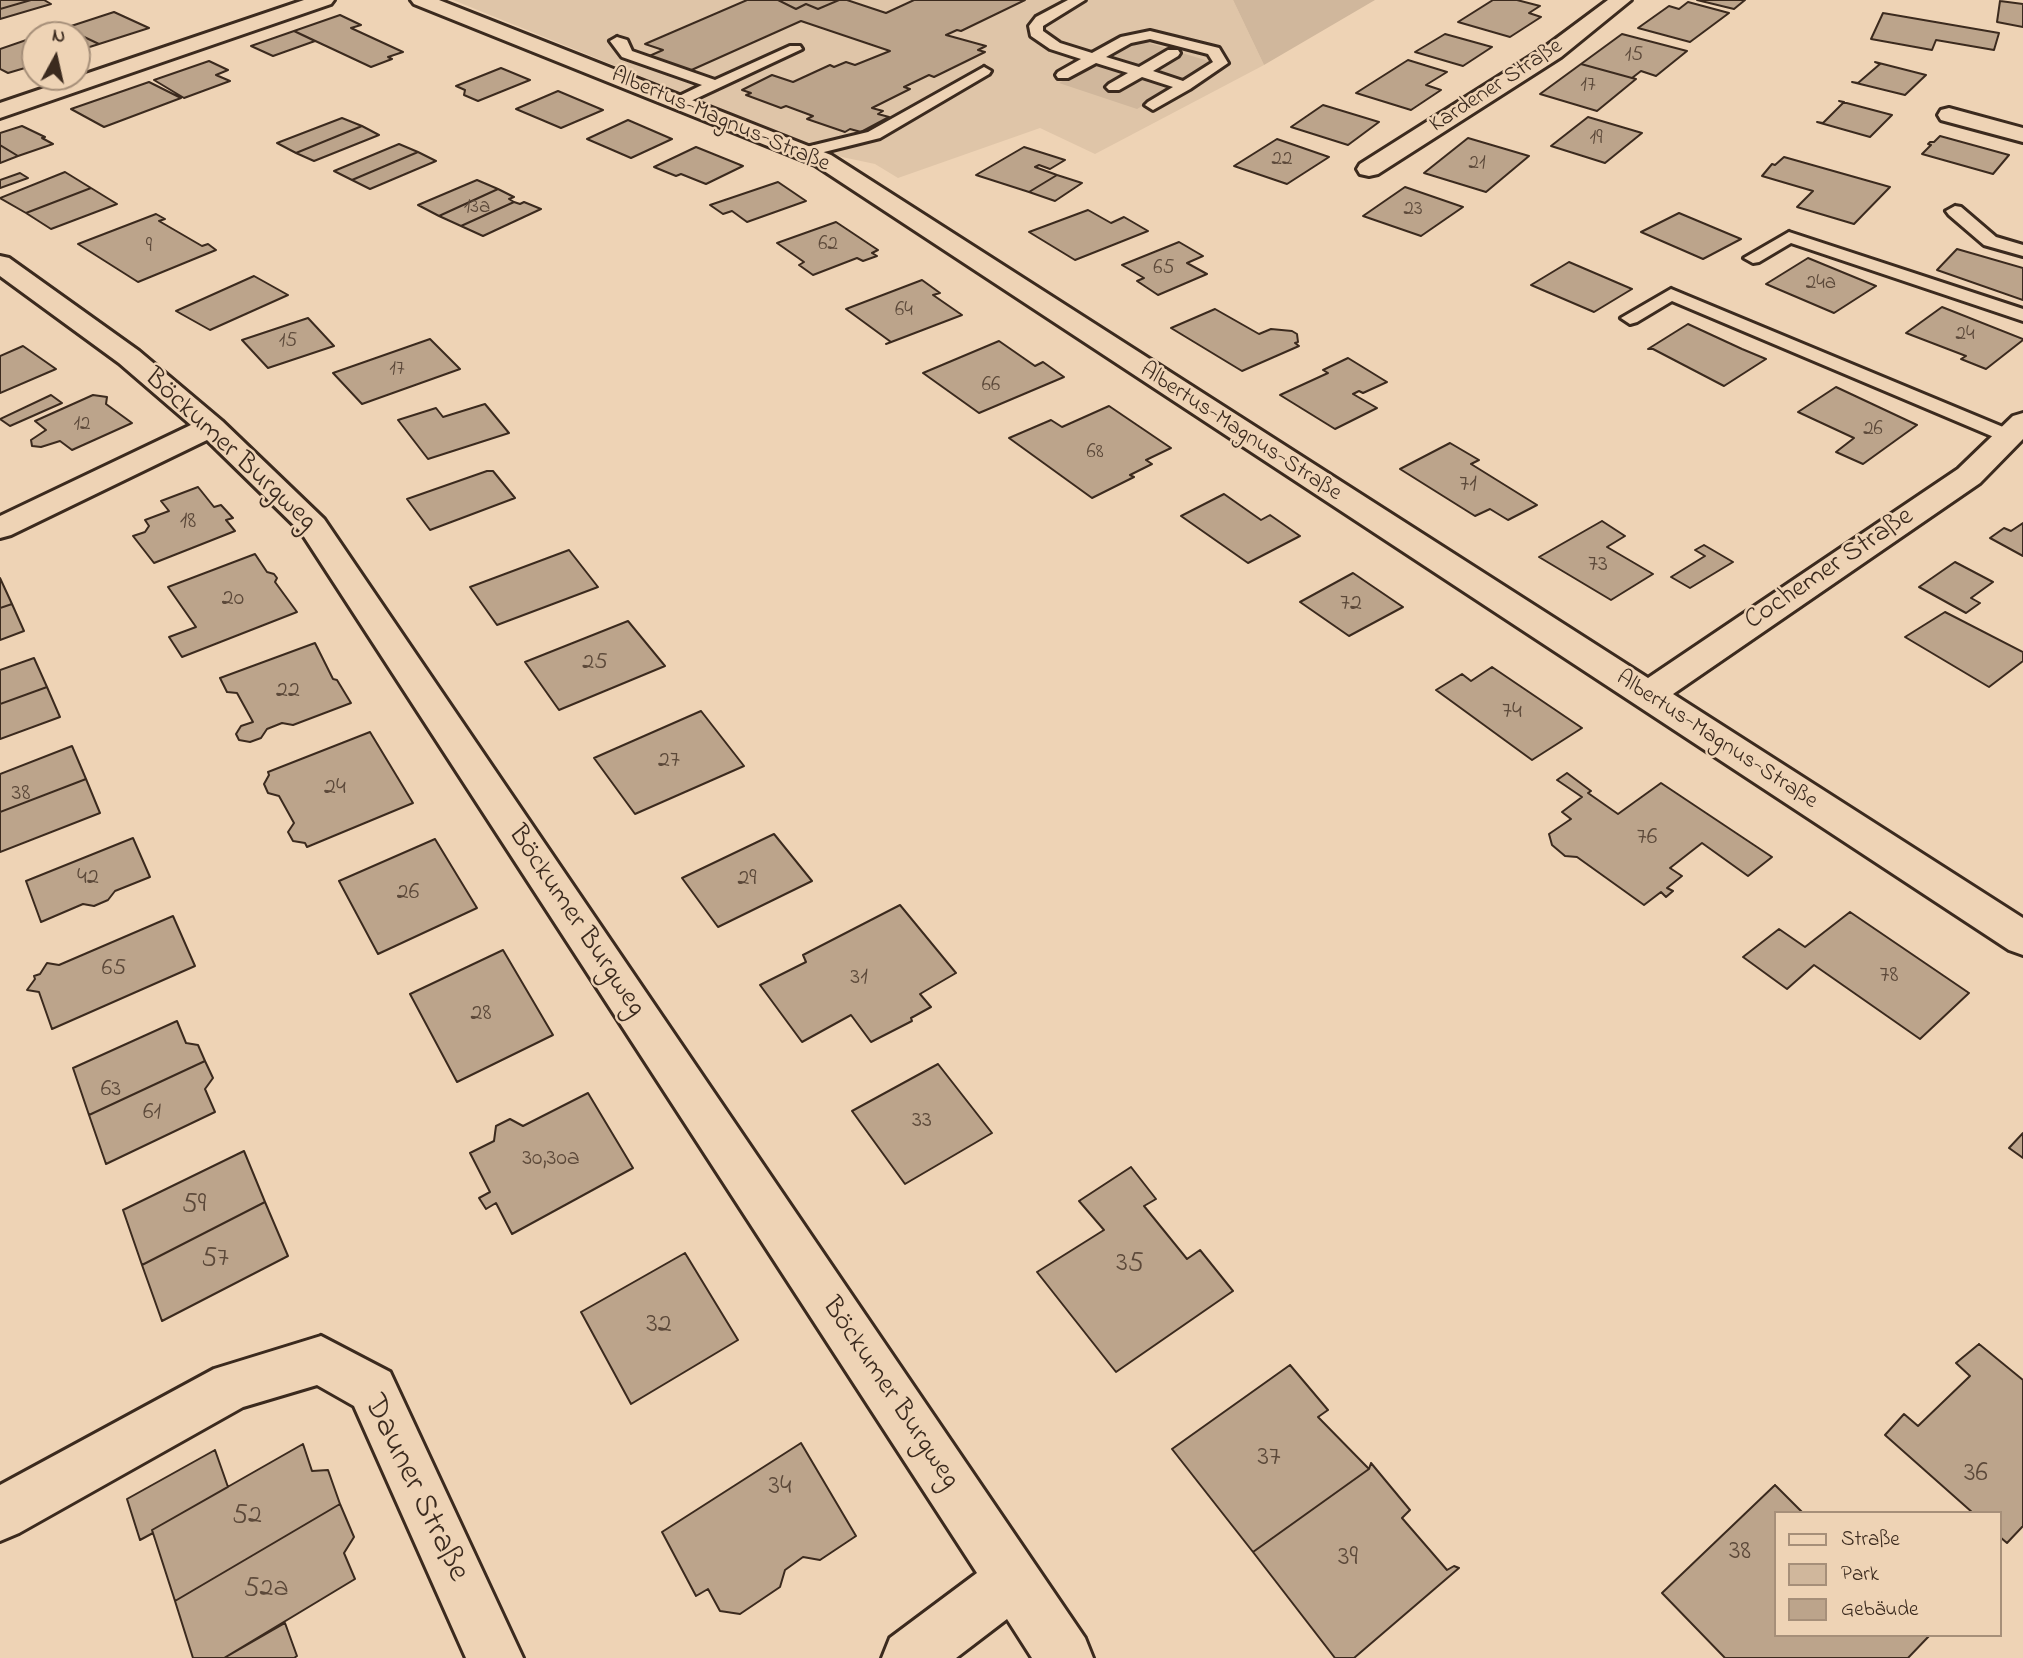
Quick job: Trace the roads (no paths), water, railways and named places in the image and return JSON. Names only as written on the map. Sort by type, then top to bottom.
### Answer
[{"type":"street","points":[[0,111],[324,0]]},
{"type":"street","name":"Albertus-Magnus-Straße","points":[[421,0],[823,160],[2023,939]]},
{"type":"street","name":"Kardener Straße","points":[[1370,169],[1553,52],[1621,0]]},
{"type":"street","points":[[1949,115],[2023,135]]},
{"type":"street","name":"Böckumer Burgweg","points":[[0,264],[129,357],[211,427],[313,526],[1065,1658]]},
{"type":"street","points":[[0,528],[211,427]]},
{"type":"street","name":"Cochemer Straße","points":[[1646,696],[1969,476],[2015,429]]},
{"type":"street","name":"Dauner Straße","points":[[0,1514],[232,1386],[321,1360],[372,1389],[495,1658]]},
{"type":"street","points":[[910,1658],[1012,1581]]},
{"type":"lane","points":[[1078,0],[1041,20],[1035,26],[1036,33],[1055,46],[1185,86]]},
{"type":"lane","points":[[1063,75],[1126,40],[1150,35],[1214,51],[1221,58],[1222,63],[1153,105]]},
{"type":"lane","points":[[617,41],[622,43],[622,50],[627,54],[716,85]]},
{"type":"lane","points":[[678,102],[795,49]]},
{"type":"lane","points":[[1114,87],[1173,52]]},
{"type":"lane","points":[[804,152],[874,135],[984,71]]},
{"type":"lane","points":[[1955,211],[1990,241],[2023,251]]},
{"type":"lane","points":[[1753,258],[1789,237],[2023,315]]},
{"type":"lane","name":"Cochemer Straße","points":[[1630,318],[1671,294],[2015,429]]}]
